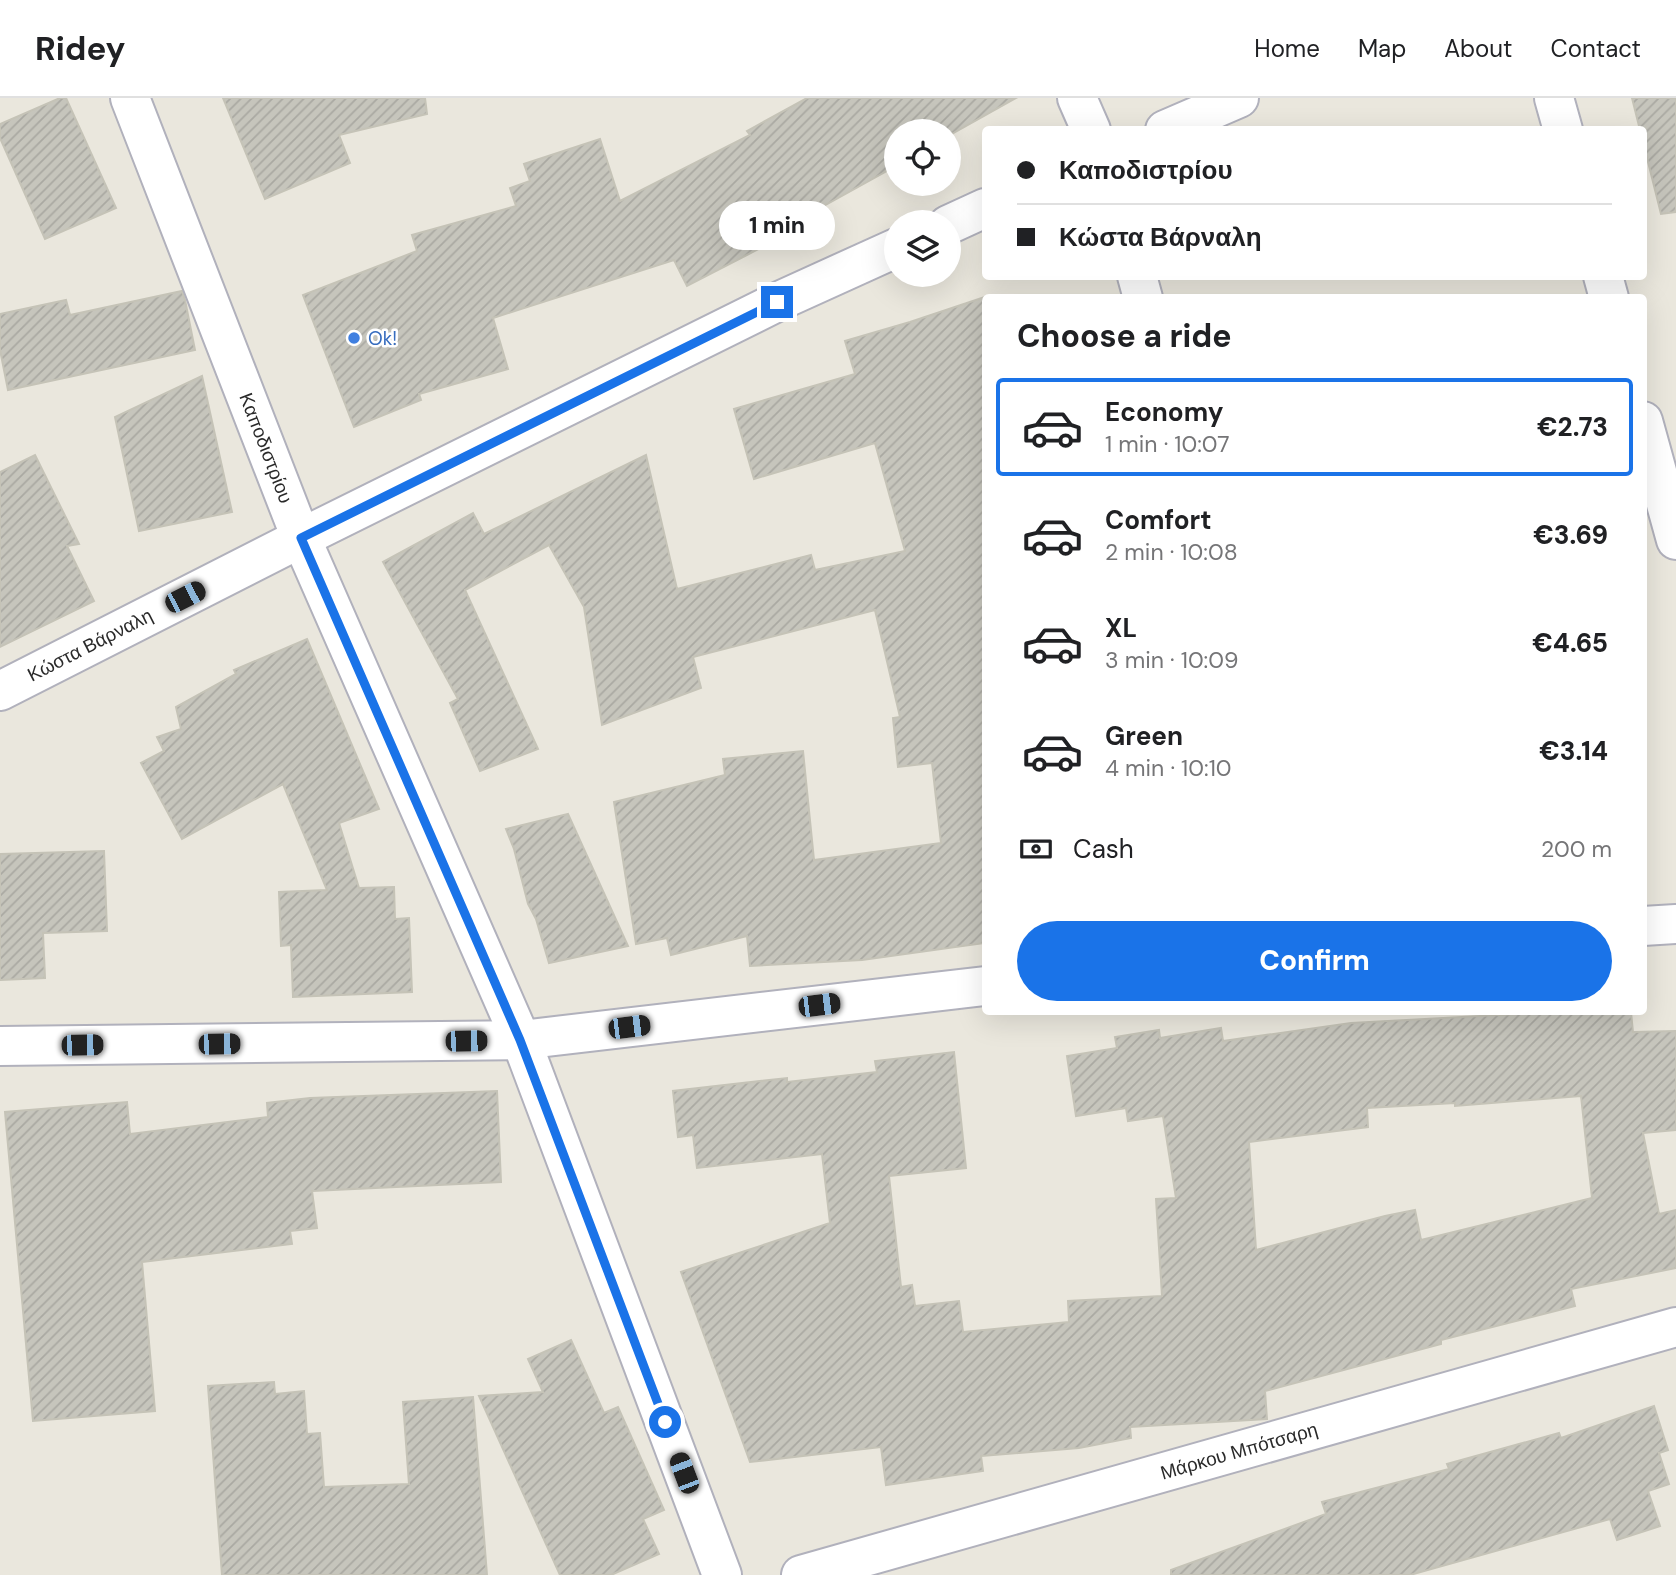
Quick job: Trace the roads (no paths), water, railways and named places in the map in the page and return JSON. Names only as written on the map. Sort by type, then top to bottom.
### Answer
[{"type":"street","name":"Καποδιστρίου","points":[[130,98],[301,538],[520,1040],[722,1575]]},
{"type":"street","points":[[1077,98],[1089,126]]},
{"type":"street","points":[[1174,126],[1239,98]]},
{"type":"street","points":[[1554,98],[1562,126]]},
{"type":"street","points":[[961,219],[982,209]]},
{"type":"street","name":"Κώστα Βάρναλη","points":[[0,691],[777,302],[884,253]]},
{"type":"street","points":[[1647,435],[1676,540]]},
{"type":"street","points":[[1647,926],[1676,924]]},
{"type":"street","points":[[0,1046],[520,1040],[982,986]]},
{"type":"street","name":"Μάρκου Μπότσαρη","points":[[801,1575],[1676,1327]]},
{"type":"place","name":"Ok!","points":[[354,338]]}]
